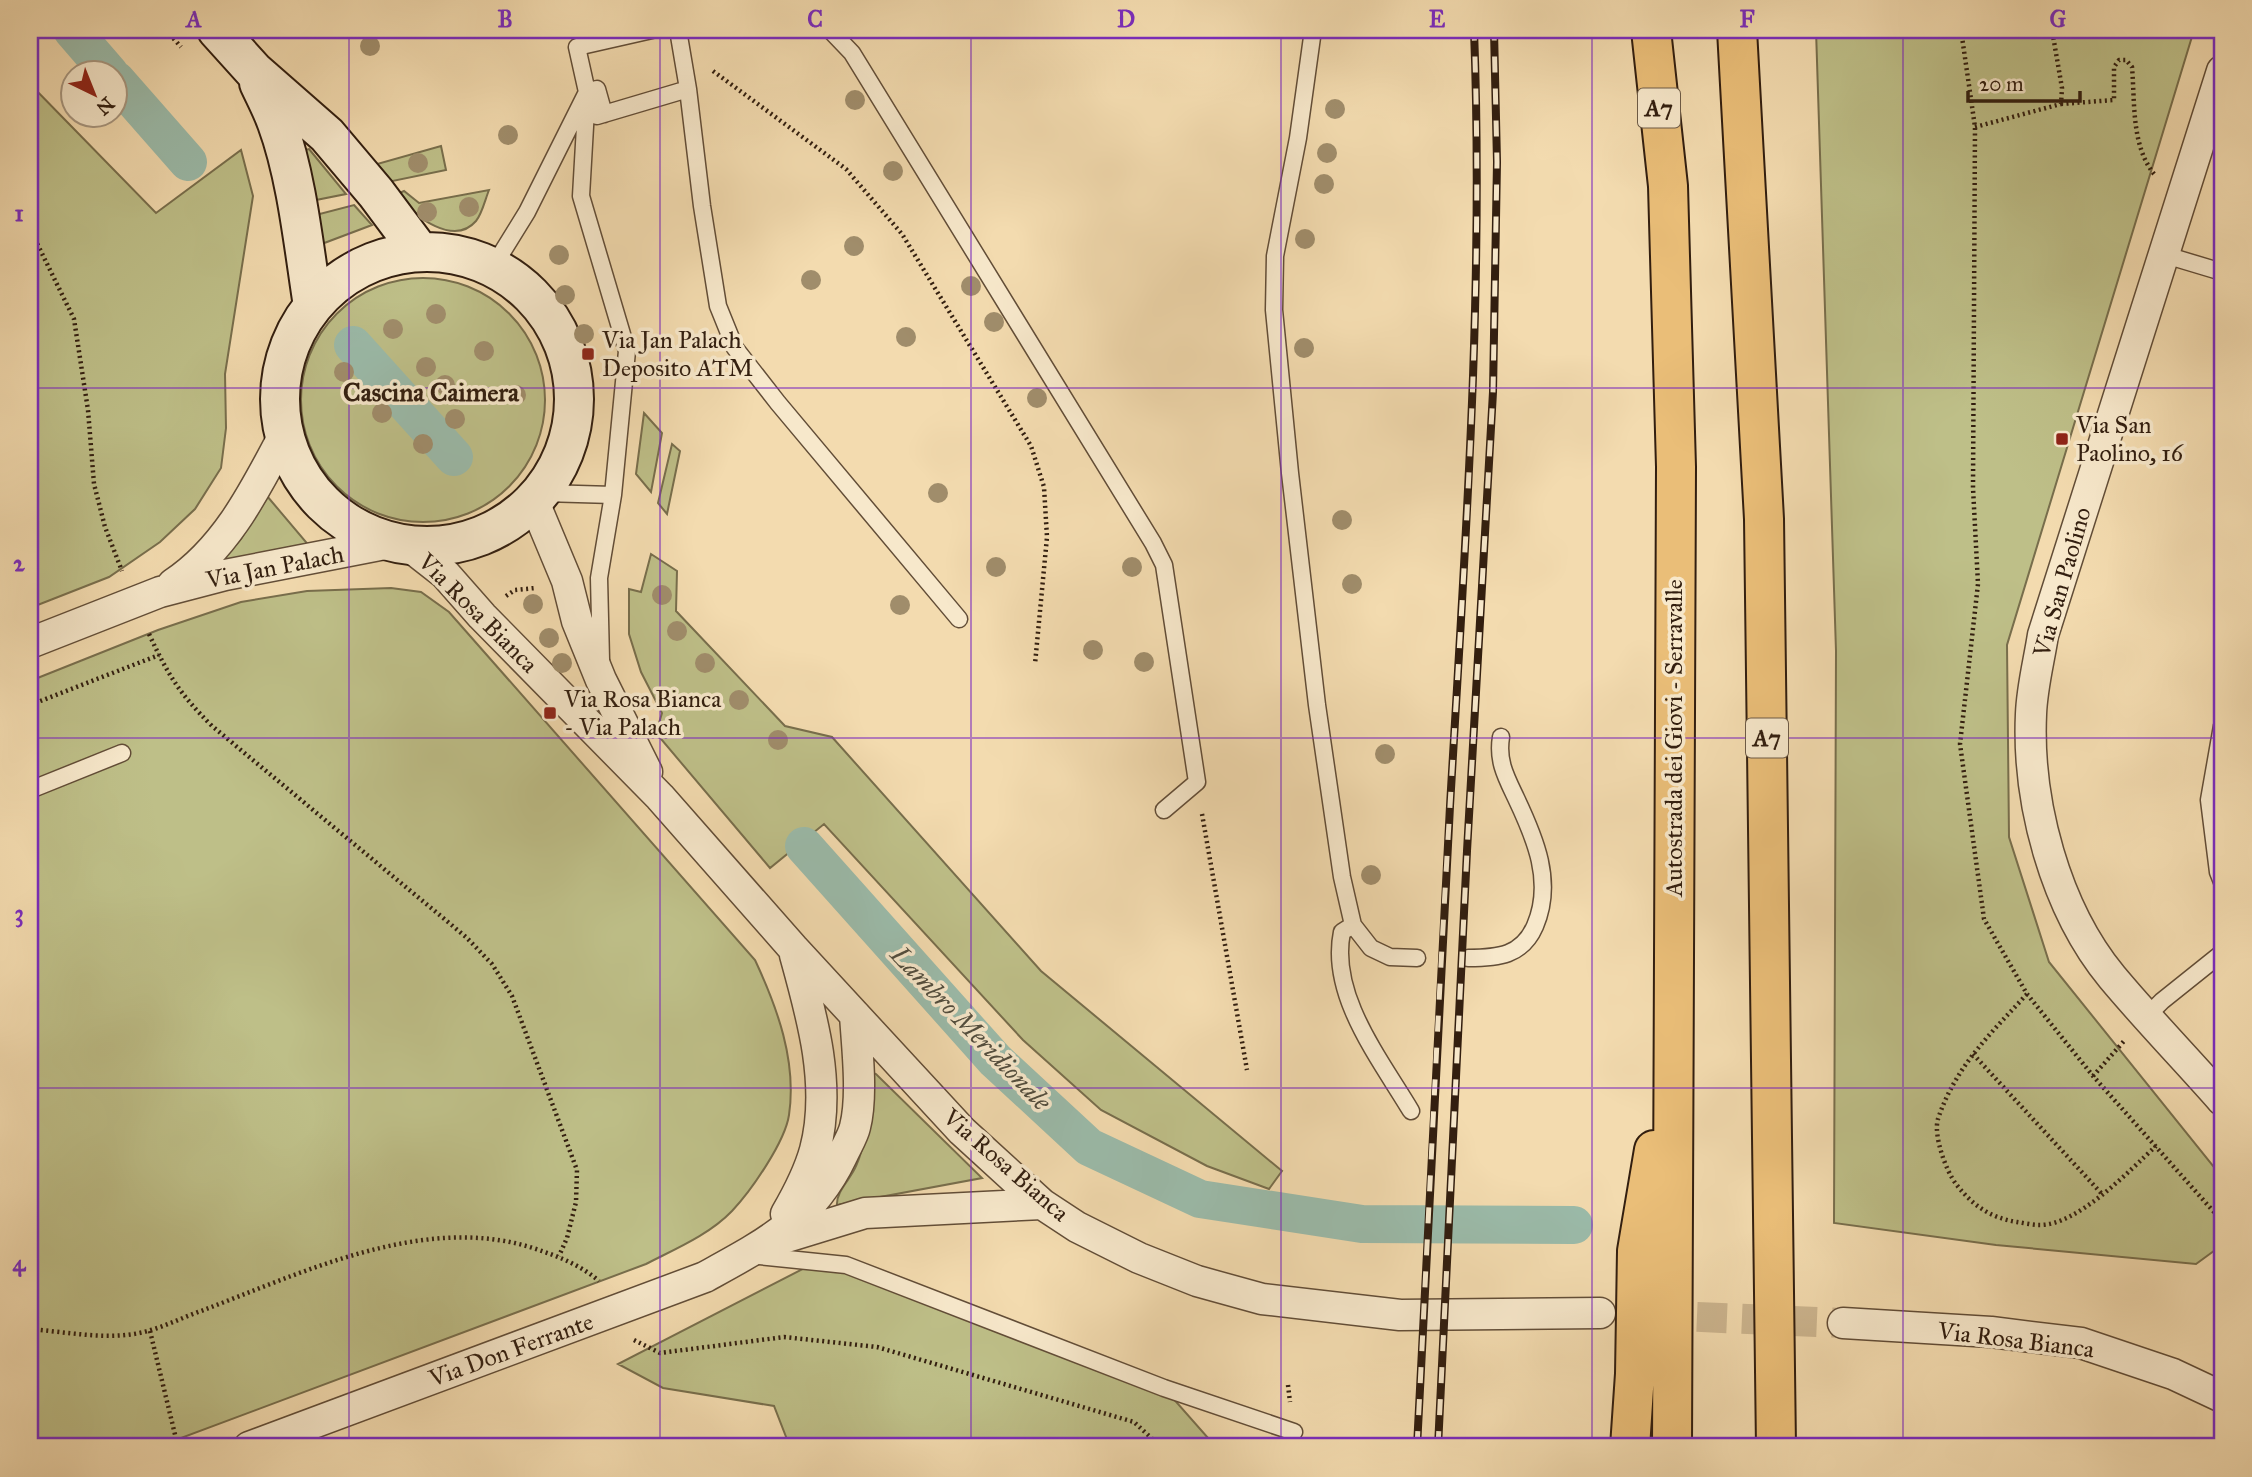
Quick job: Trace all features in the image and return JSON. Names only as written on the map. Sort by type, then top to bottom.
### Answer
[{"type":"highway","name":"Autostrada dei Giovi - Serravalle","points":[[1651,30],[1668,187],[1676,467],[1672,1447]]},
{"type":"highway","name":"A7","points":[[1737,30],[1764,519],[1776,1447]]},
{"type":"highway","points":[[1629,1447],[1637,1251],[1672,1037]]},
{"type":"street","points":[[217,30],[254,71],[327,135],[376,193],[420,252]]},
{"type":"street","points":[[254,71],[278,123],[299,214],[313,306]]},
{"type":"street","name":"Via San Paolino","points":[[2222,71],[2043,635],[2031,713],[2034,786],[2051,862],[2062,892],[2111,976],[2222,1100]]},
{"type":"street","name":"Via Rosa Bianca","points":[[402,546],[462,541],[479,536],[511,519],[539,497],[565,449],[570,432],[574,396],[569,361],[556,328],[536,299],[508,276],[493,267],[458,254],[420,252],[369,264],[338,281],[313,306],[292,340],[281,377],[284,435],[297,466],[315,494],[331,510],[349,523],[402,546],[445,574],[482,616],[660,797],[793,948],[962,1131],[1042,1204],[1077,1227],[1139,1258],[1197,1281],[1262,1299],[1400,1315],[1600,1313]]},
{"type":"street","name":"Via Jan Palach","points":[[160,592],[189,573],[231,529],[284,435]]},
{"type":"street","name":"Via Rosa Bianca","points":[[539,497],[577,621],[601,680],[660,797]]},
{"type":"street","name":"Via Jan Palach","points":[[30,643],[160,592],[225,575],[402,546]]},
{"type":"street","name":"Via Don Ferrante","points":[[757,1248],[794,1199],[815,1150],[822,1099],[810,1010],[793,948]]},
{"type":"street","name":"Via Don Ferrante","points":[[249,1447],[705,1277],[787,1228],[806,1209],[834,1172],[855,1127],[858,1064],[855,1014]]},
{"type":"street","name":"Via Don Ferrante","points":[[757,1248],[865,1213],[1042,1204]]},
{"type":"street","name":"Via Rosa Bianca","points":[[1843,1323],[1991,1332],[2081,1343],[2172,1374],[2222,1397]]},
{"type":"lane","points":[[601,680],[599,578],[613,495],[627,351],[581,196],[587,92],[577,47],[652,30]]},
{"type":"lane","points":[[678,30],[718,306],[735,348],[778,404],[959,619]]},
{"type":"lane","points":[[830,30],[852,53],[1164,565],[1197,782],[1164,810]]},
{"type":"lane","points":[[1313,30],[1297,138],[1275,256],[1274,310],[1317,705],[1342,877],[1353,925],[1371,948],[1390,957],[1418,958]]},
{"type":"lane","points":[[493,267],[527,212],[587,92],[597,89],[604,114]]},
{"type":"lane","points":[[586,120],[688,89]]},
{"type":"lane","points":[[2162,254],[2222,272]]},
{"type":"lane","points":[[539,497],[613,495]]},
{"type":"lane","points":[[2222,726],[2210,800],[2218,872],[2222,882]]},
{"type":"lane","points":[[1468,958],[1496,958],[1512,951],[1530,937],[1538,917],[1543,892],[1541,858],[1531,829],[1502,767],[1499,752],[1501,737]]},
{"type":"lane","points":[[30,789],[122,753]]},
{"type":"lane","points":[[1353,925],[1342,932],[1341,975],[1350,1003],[1410,1111]]},
{"type":"lane","points":[[2147,1016],[2222,953]]},
{"type":"lane","points":[[757,1248],[846,1265],[1164,1388],[1294,1432]]},
{"type":"path","points":[[166,30],[182,48]]},
{"type":"path","points":[[1962,30],[1975,127],[1973,488],[1978,584],[1960,744],[1984,919],[2027,994],[2093,1076],[2222,1221]]},
{"type":"path","points":[[2052,30],[2062,88],[2061,104]]},
{"type":"path","points":[[681,47],[846,169],[902,234],[1031,446],[1044,487],[1047,537],[1035,664]]},
{"type":"path","points":[[1975,127],[2061,104],[2114,100],[2114,67],[2119,60],[2126,60],[2132,67],[2139,144],[2145,161],[2158,176]]},
{"type":"path","points":[[30,229],[74,319],[88,410],[94,484],[126,582]]},
{"type":"path","points":[[500,600],[515,590],[544,588]]},
{"type":"path","points":[[149,634],[164,668],[184,698],[212,726],[466,937],[492,964],[512,996],[577,1170],[576,1202],[567,1238],[559,1256]]},
{"type":"path","points":[[30,705],[159,655]]},
{"type":"path","points":[[1197,782],[1247,1070]]},
{"type":"path","points":[[2027,994],[1961,1068],[1937,1121],[1940,1148],[1954,1182],[1977,1207],[1999,1219],[2041,1226],[2076,1214],[2155,1146]]},
{"type":"path","points":[[2093,1076],[2147,1016]]},
{"type":"path","points":[[1973,1054],[2102,1194]]},
{"type":"path","points":[[30,1329],[115,1336],[150,1331],[320,1266],[407,1241],[507,1239],[559,1256],[584,1269],[607,1288]]},
{"type":"path","points":[[150,1331],[178,1447]]},
{"type":"path","points":[[628,1338],[660,1353],[784,1337],[877,1347],[1134,1422],[1161,1447]]},
{"type":"green space","points":[[1816,30],[2194,30],[2007,645],[2009,837],[2049,962],[2222,1177],[2222,1245],[2196,1264],[1996,1245],[1834,1223],[1836,651]]},
{"type":"green space","points":[[30,84],[60,115],[60,130],[75,130],[156,213],[241,150],[253,196],[225,374],[226,428],[221,468],[195,509],[160,542],[109,577],[30,608]]},
{"type":"green space","points":[[441,146],[446,170],[383,183],[370,166]]},
{"type":"green space","points":[[309,149],[346,194],[306,202],[300,151]]},
{"type":"green space","points":[[489,190],[476,221],[466,229],[455,231],[432,225],[393,196],[404,191],[419,203]]},
{"type":"green space","points":[[354,205],[372,225],[311,248],[308,217]]},
{"type":"green space","points":[[411,278],[435,278],[481,292],[517,322],[536,353],[543,376],[543,424],[531,458],[501,494],[481,508],[458,517],[435,522],[411,522],[365,508],[329,478],[315,458],[306,435],[301,412],[301,388],[315,342],[345,306],[365,292],[388,283]]},
{"type":"green space","points":[[644,413],[662,433],[651,492],[636,474]]},
{"type":"green space","points":[[672,444],[680,451],[667,514],[658,503]]},
{"type":"green space","points":[[267,496],[311,548],[221,561],[241,539]]},
{"type":"green space","points":[[651,554],[677,571],[676,611],[785,726],[832,737],[1041,971],[1282,1171],[1269,1189],[1207,1166],[1101,1110],[1023,1040],[824,824],[770,868],[656,733],[662,713],[641,672],[629,634],[629,589],[641,592]]},
{"type":"green space","points":[[391,588],[421,592],[449,612],[755,960],[778,1015],[788,1055],[791,1095],[789,1115],[781,1139],[757,1179],[723,1220],[691,1241],[646,1264],[157,1447],[30,1447],[30,681],[158,630],[241,602],[307,591]]},
{"type":"green space","points":[[871,1072],[982,1178],[837,1205],[841,1190],[854,1171],[860,1155],[867,1120]]},
{"type":"green space","points":[[826,1257],[1164,1388],[1216,1447],[790,1447],[774,1406],[663,1388],[618,1364]]},
{"type":"waterway","name":"Lambro Meridionale","points":[[72,30],[98,60]]},
{"type":"waterway","name":"Lambro Meridionale","points":[[130,96],[188,162]]},
{"type":"waterway","name":"Lambro Meridionale","points":[[353,345],[454,457]]},
{"type":"waterway","name":"Lambro Meridionale","points":[[804,846],[995,1060],[1089,1147],[1200,1199],[1362,1224],[1574,1225]]},
{"type":"tunnel","points":[[1652,1315],[1843,1323]]},
{"type":"railway","points":[[1417,1447],[1475,321],[1477,224],[1474,30]]},
{"type":"railway","points":[[1438,1447],[1493,392],[1497,162],[1494,30]]},
{"type":"place","name":"Via Jan Palach Deposito ATM","points":[[588,354]]},
{"type":"place","name":"Via San Paolino, 16","points":[[2062,439]]},
{"type":"place","name":"Via Rosa Bianca - Via Palach","points":[[550,713]]},
{"type":"district","name":"Cascina Caimera","points":[[431,392]]}]
